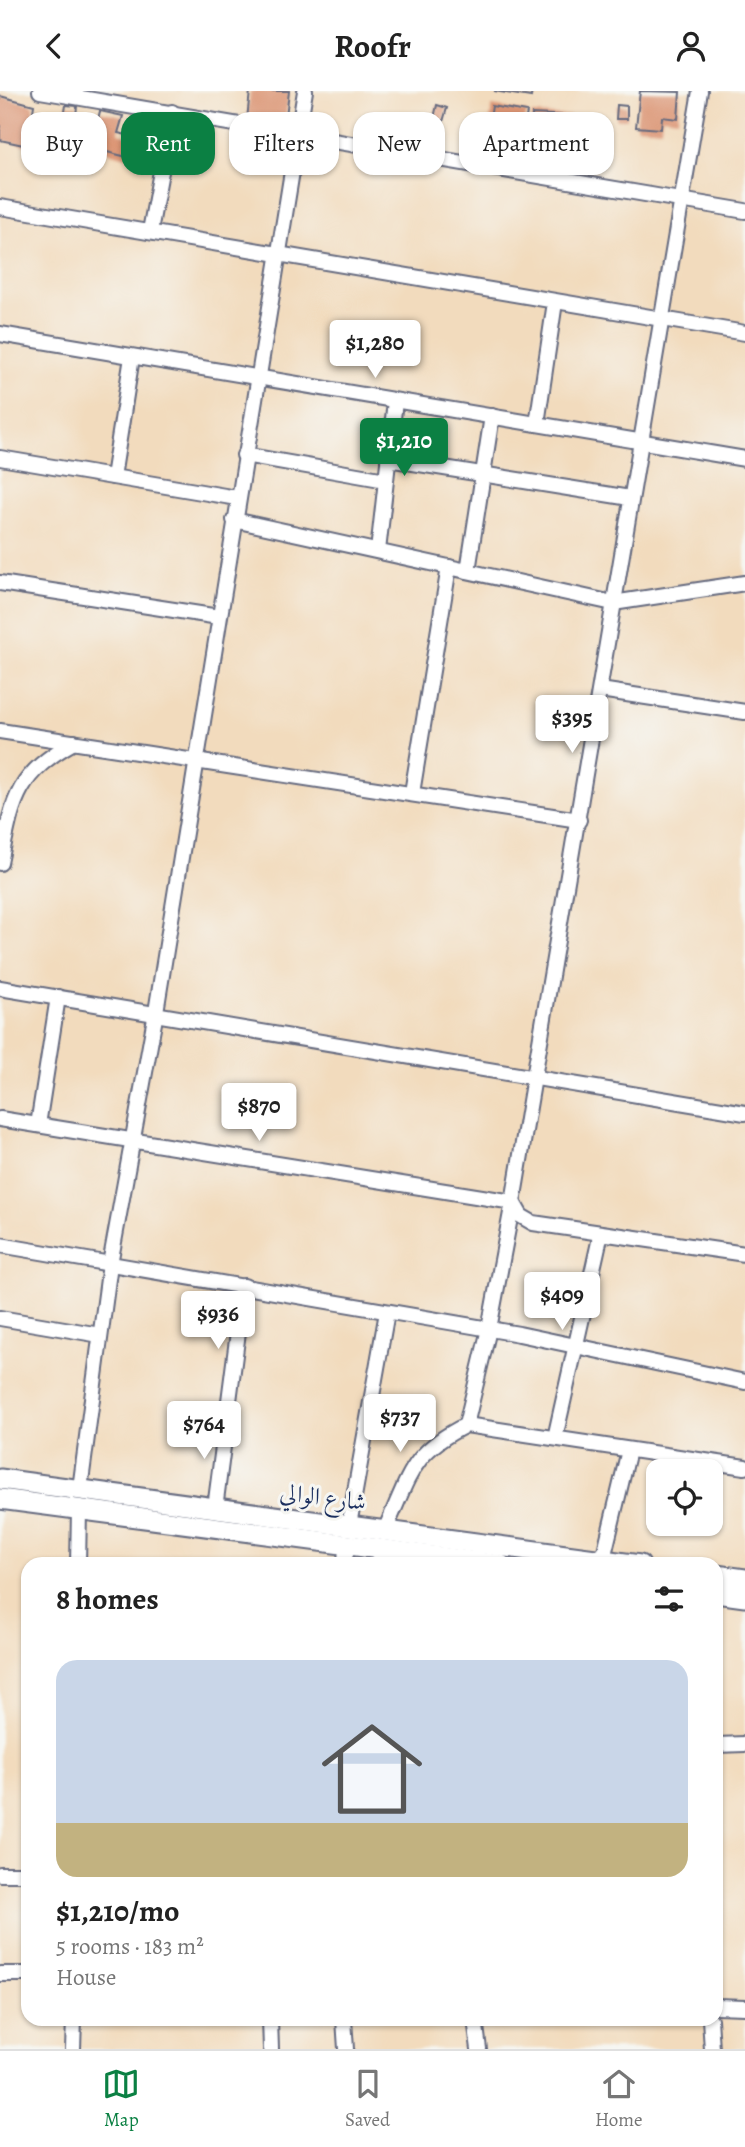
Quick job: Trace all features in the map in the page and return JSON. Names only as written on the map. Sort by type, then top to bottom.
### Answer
[{"type":"street","points":[[40,91],[173,112]]},
{"type":"street","points":[[301,112],[305,91]]},
{"type":"street","points":[[466,1425],[489,1329],[513,1202],[700,91]]},
{"type":"street","points":[[339,139],[745,211]]},
{"type":"street","points":[[150,231],[161,175]]},
{"type":"street","points":[[80,1489],[110,1263],[156,1012],[290,175]]},
{"type":"street","points":[[0,208],[278,252],[745,333]]},
{"type":"street","points":[[537,424],[555,302]]},
{"type":"street","points":[[0,334],[745,459]]},
{"type":"street","points":[[113,477],[132,357]]},
{"type":"street","points":[[378,551],[395,401]]},
{"type":"street","points":[[468,571],[492,416]]},
{"type":"street","points":[[244,455],[386,480]]},
{"type":"street","points":[[0,458],[237,498]]},
{"type":"street","points":[[388,459],[630,498]]},
{"type":"street","points":[[234,520],[613,603],[745,583]]},
{"type":"street","points":[[412,793],[449,567]]},
{"type":"street","points":[[0,583],[219,617]]},
{"type":"street","points":[[600,690],[745,712]]},
{"type":"street","points":[[0,731],[579,820]]},
{"type":"street","points":[[0,863],[7,829],[27,775],[74,742]]},
{"type":"street","points":[[0,988],[156,1012],[745,1113]]},
{"type":"street","points":[[38,1125],[58,997]]},
{"type":"street","points":[[0,1119],[513,1202],[522,1216],[533,1223],[745,1254]]},
{"type":"street","points":[[555,1438],[601,1233]]},
{"type":"street","points":[[0,1245],[489,1329],[745,1382]]},
{"type":"street","points":[[215,1508],[244,1286]]},
{"type":"street","points":[[346,1557],[347,1534],[387,1311]]},
{"type":"street","points":[[0,1318],[100,1335]]},
{"type":"street","points":[[385,1530],[423,1452],[441,1437],[466,1425],[745,1467]]},
{"type":"street","points":[[603,1557],[629,1450]]},
{"type":"street","name":"شارع الوالي","points":[[0,1479],[215,1508],[457,1557]]},
{"type":"street","name":"شارع الوالي","points":[[0,1499],[79,1510],[347,1534],[385,1530],[588,1557]]},
{"type":"street","points":[[78,1557],[79,1510]]},
{"type":"street","points":[[723,1576],[745,1579]]},
{"type":"street","points":[[723,1595],[745,1597]]},
{"type":"street","points":[[723,1745],[745,1744]]},
{"type":"street","points":[[0,1874],[21,1874]]},
{"type":"street","points":[[0,1974],[21,1974]]},
{"type":"street","points":[[723,2006],[745,2007]]},
{"type":"street","points":[[73,2049],[74,2026]]},
{"type":"street","points":[[270,2026],[271,2049]]},
{"type":"street","points":[[344,2026],[346,2049]]},
{"type":"street","points":[[475,2026],[476,2047]]},
{"type":"street","points":[[710,2026],[712,2049]]},
{"type":"building","points":[[250,91],[289,91],[287,112],[248,112]]},
{"type":"building","points":[[494,91],[532,91],[531,97]]},
{"type":"building","points":[[640,91],[680,92],[678,119],[662,117],[661,129],[636,127]]},
{"type":"building","points":[[0,96],[34,105],[33,112],[21,112],[21,144],[0,140]]},
{"type":"building","points":[[66,105],[77,106],[76,112],[65,112]]},
{"type":"building","points":[[437,105],[447,108],[445,115],[445,112],[435,112]]},
{"type":"building","points":[[617,105],[627,106],[627,119],[616,119]]},
{"type":"building","points":[[492,106],[527,112],[491,112]]},
{"type":"building","points":[[107,113],[121,116],[118,133],[121,134],[121,156],[107,152]]}]
